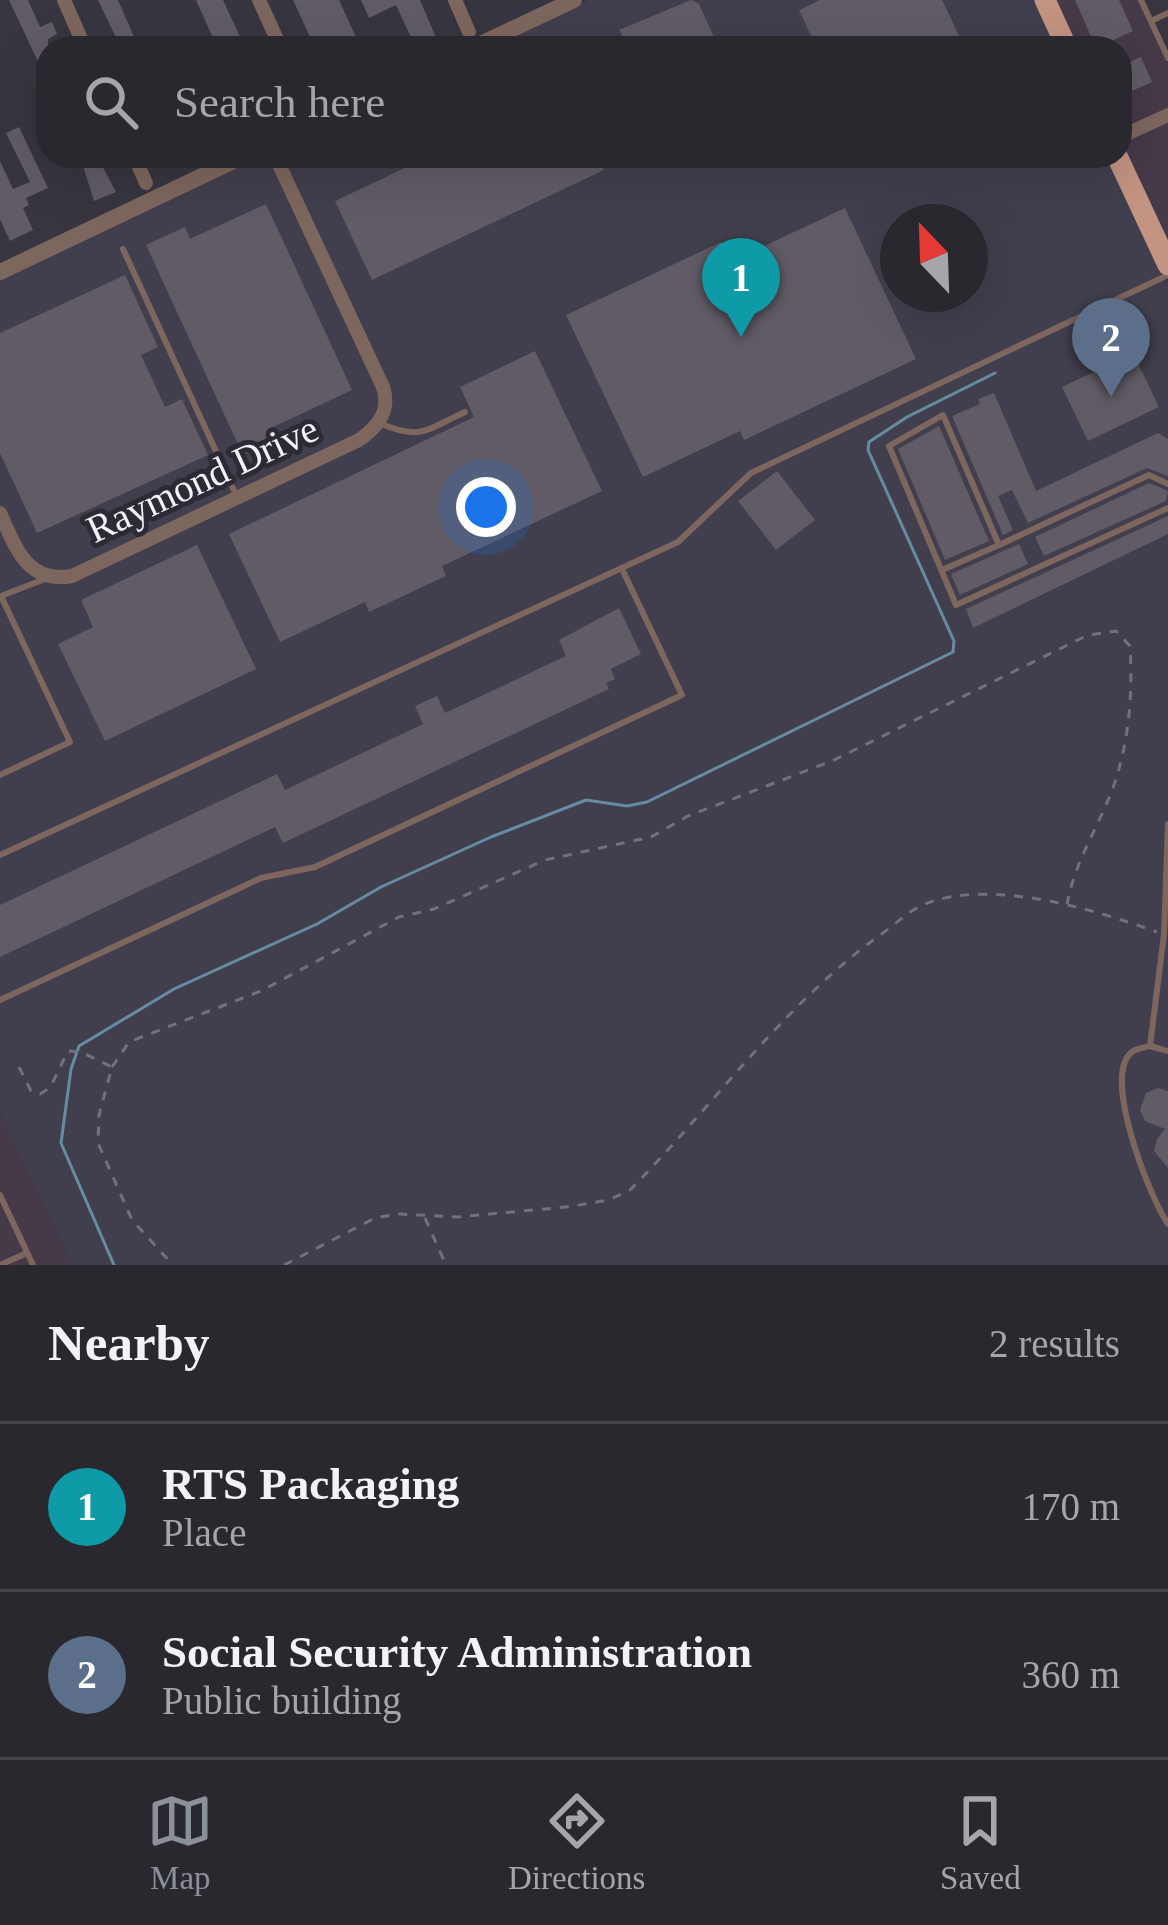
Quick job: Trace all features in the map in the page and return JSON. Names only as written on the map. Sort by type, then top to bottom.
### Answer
[{"type":"main road","points":[[1045,0],[1062,36]]},
{"type":"main road","points":[[1123,168],[1168,265]]},
{"type":"street","points":[[64,0],[80,36]]},
{"type":"street","points":[[259,0],[275,36]]},
{"type":"street","points":[[455,0],[469,36]]},
{"type":"street","points":[[481,36],[574,0]]},
{"type":"street","points":[[1132,132],[1168,116]]},
{"type":"street","points":[[139,168],[146,183]]},
{"type":"street","points":[[0,272],[219,168]]},
{"type":"street","points":[[281,168],[382,387],[381,419]]},
{"type":"street","name":"Raymond Drive","points":[[43,576],[72,576],[359,440],[381,419]]},
{"type":"street","points":[[0,513],[21,557],[43,576]]},
{"type":"lane","points":[[1141,0],[1168,58]]},
{"type":"lane","points":[[1150,21],[1168,13]]},
{"type":"lane","points":[[123,249],[238,498]]},
{"type":"lane","points":[[0,855],[678,542],[751,473],[1168,275]]},
{"type":"lane","points":[[381,419],[406,435],[465,412]]},
{"type":"lane","points":[[998,544],[944,415],[889,446],[956,605],[1168,508]]},
{"type":"lane","points":[[942,570],[1149,476],[1168,484]]},
{"type":"lane","points":[[0,1000],[261,878],[315,867],[682,694],[622,568]]},
{"type":"lane","points":[[0,775],[70,742],[1,595],[43,576]]},
{"type":"lane","points":[[1150,1046],[1164,934],[1168,824]]},
{"type":"lane","points":[[1168,1051],[1150,1046],[1131,1052],[1120,1084],[1131,1132],[1168,1224]]},
{"type":"lane","points":[[0,1195],[33,1265]]},
{"type":"lane","points":[[0,1265],[27,1253]]},
{"type":"path","points":[[173,1265],[132,1220],[98,1143],[99,1115],[112,1066],[129,1042],[261,991],[399,917],[434,909],[545,860],[651,837],[688,816],[832,761],[1088,634],[1116,631],[1130,646],[1126,742],[1112,791],[1073,875],[1067,904]]},
{"type":"path","points":[[284,1265],[375,1218],[566,1207],[609,1200],[630,1190],[817,985],[922,904],[962,896],[1067,904],[1164,934]]},
{"type":"path","points":[[19,1067],[31,1091],[40,1094],[50,1088],[61,1059],[73,1050],[112,1066]]},
{"type":"path","points":[[425,1218],[446,1265]]},
{"type":"shaded area","points":[[588,0],[1036,0],[1052,36],[512,36]]},
{"type":"shaded area","points":[[1047,0],[1139,0],[1168,62],[1168,259],[1126,168],[1132,168],[1132,36],[1064,36]]},
{"type":"shaded area","points":[[235,168],[1114,168],[1168,284],[1168,1265],[72,1265],[0,1113],[0,279]]},
{"type":"shaded area","points":[[0,1113],[72,1265],[0,1265]]},
{"type":"building","points":[[9,0],[28,0],[40,27],[52,22],[57,34],[36,36],[36,57]]},
{"type":"building","points":[[98,0],[118,0],[134,36],[115,36]]},
{"type":"building","points":[[196,0],[223,0],[240,36],[212,36]]},
{"type":"building","points":[[293,0],[339,0],[356,36],[310,36]]},
{"type":"building","points":[[361,0],[420,0],[435,36],[410,36],[396,5],[369,18]]},
{"type":"building","points":[[691,0],[699,4],[714,36],[622,36],[619,30]]},
{"type":"building","points":[[820,0],[942,0],[959,36],[811,36],[799,10]]},
{"type":"building","points":[[1075,0],[1119,0],[1133,31],[1122,36],[1091,36]]},
{"type":"building","points":[[1141,57],[1152,82],[1132,91],[1132,61]]},
{"type":"building","points":[[19,127],[48,188],[26,198],[29,205],[23,208],[33,230],[10,241],[0,219],[0,161],[13,189],[30,182],[6,133]]},
{"type":"building","points":[[84,168],[103,168],[116,192],[94,201]]},
{"type":"building","points":[[405,168],[604,170],[372,280],[335,201]]},
{"type":"building","points":[[266,204],[352,390],[269,429],[274,441],[243,455],[146,245],[185,227],[190,239]]},
{"type":"building","points":[[845,208],[880,282],[880,312],[894,312],[916,359],[744,440],[740,431],[643,477],[566,315],[721,242],[730,262]]},
{"type":"building","points":[[125,275],[158,347],[141,355],[165,407],[182,399],[208,455],[37,533],[0,453],[0,333]]},
{"type":"building","points":[[535,351],[602,491],[442,566],[446,576],[369,612],[365,602],[280,642],[229,534],[474,417],[460,387]]},
{"type":"building","points":[[1133,353],[1159,407],[1088,441],[1062,387]]},
{"type":"building","points":[[994,393],[1036,491],[1158,433],[1168,439],[1168,476],[1147,468],[1028,523],[1012,490],[998,496],[1013,530],[1003,535],[952,416]]},
{"type":"building","points":[[939,426],[989,541],[945,560],[898,449]]},
{"type":"building","points":[[777,471],[815,520],[776,550],[738,501]]},
{"type":"building","points":[[1149,483],[1168,491],[1166,501],[1044,556],[1035,537]]},
{"type":"building","points":[[1168,516],[1168,534],[973,628],[966,609]]},
{"type":"building","points":[[1019,544],[1028,564],[960,595],[951,574]]},
{"type":"building","points":[[197,545],[256,669],[105,741],[58,644],[93,627],[81,600]]},
{"type":"building","points":[[619,608],[641,654],[611,669],[615,679],[606,683],[609,689],[283,843],[275,827],[0,957],[0,905],[277,774],[285,790],[423,724],[415,706],[437,696],[445,713],[566,656],[559,640]]},
{"type":"building","points":[[1158,1088],[1168,1091],[1168,1168],[1154,1151],[1165,1129],[1145,1121],[1140,1110],[1146,1093]]},
{"type":"waterway","points":[[114,1265],[61,1143],[71,1069],[79,1046],[174,989],[491,837],[586,800],[627,806],[647,802],[953,652],[954,641],[868,450],[869,442],[907,417],[995,373]]},
{"type":"place","name":"RTS Packaging","points":[[741,337]]},
{"type":"place","name":"Social Security Administration","points":[[1111,397]]}]
